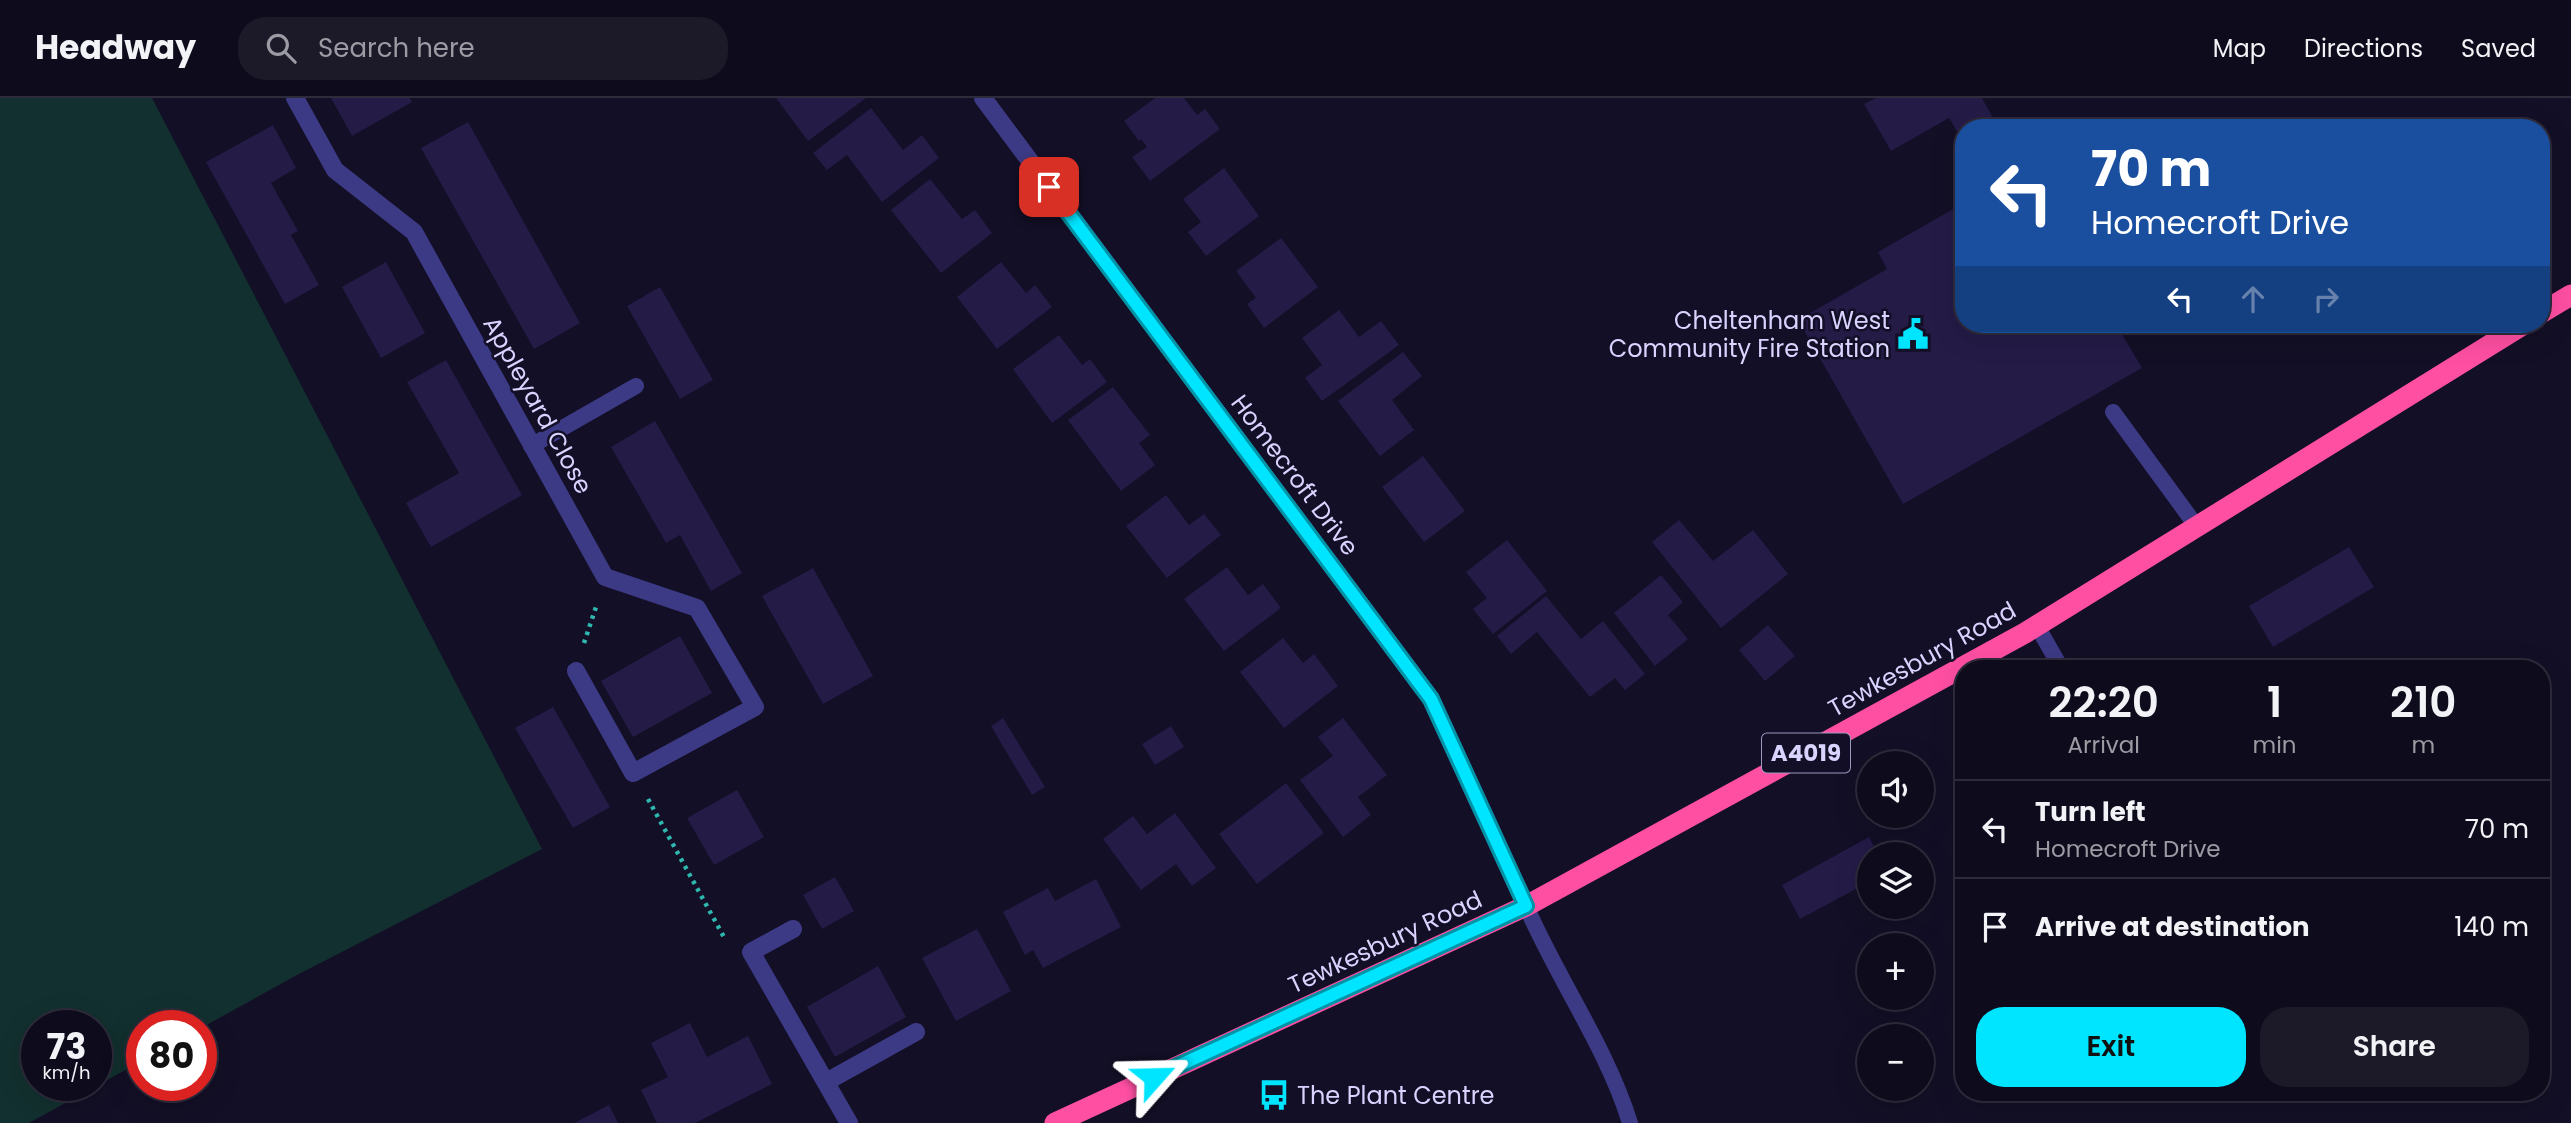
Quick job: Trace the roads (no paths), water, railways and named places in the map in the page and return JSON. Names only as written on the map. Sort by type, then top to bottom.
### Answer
[{"type":"highway","points":[[2550,308],[2571,295]]},
{"type":"highway","name":"Tewkesbury Road","points":[[1975,660],[2037,626],[2510,333]]},
{"type":"highway","name":"Tewkesbury Road","points":[[1055,1123],[1526,906],[1955,671]]},
{"type":"street","name":"Appleyard Close","points":[[295,98],[335,170],[414,232],[605,577],[696,608],[755,707],[633,773],[576,671]]},
{"type":"street","name":"Homecroft Drive","points":[[983,98],[1431,699],[1526,906]]},
{"type":"street","points":[[793,929],[751,952],[849,1123]]},
{"type":"street","points":[[826,1082],[916,1032]]},
{"type":"lane","points":[[531,446],[636,386]]},
{"type":"lane","points":[[2113,412],[2197,527]]},
{"type":"lane","points":[[2037,626],[2056,660]]},
{"type":"lane","points":[[1526,906],[1544,946],[1613,1073],[1630,1123]]},
{"type":"place","name":"Cheltenham West Community Fire Station","points":[[1913,334]]},
{"type":"place","name":"The Plant Centre","points":[[1274,1095]]}]
